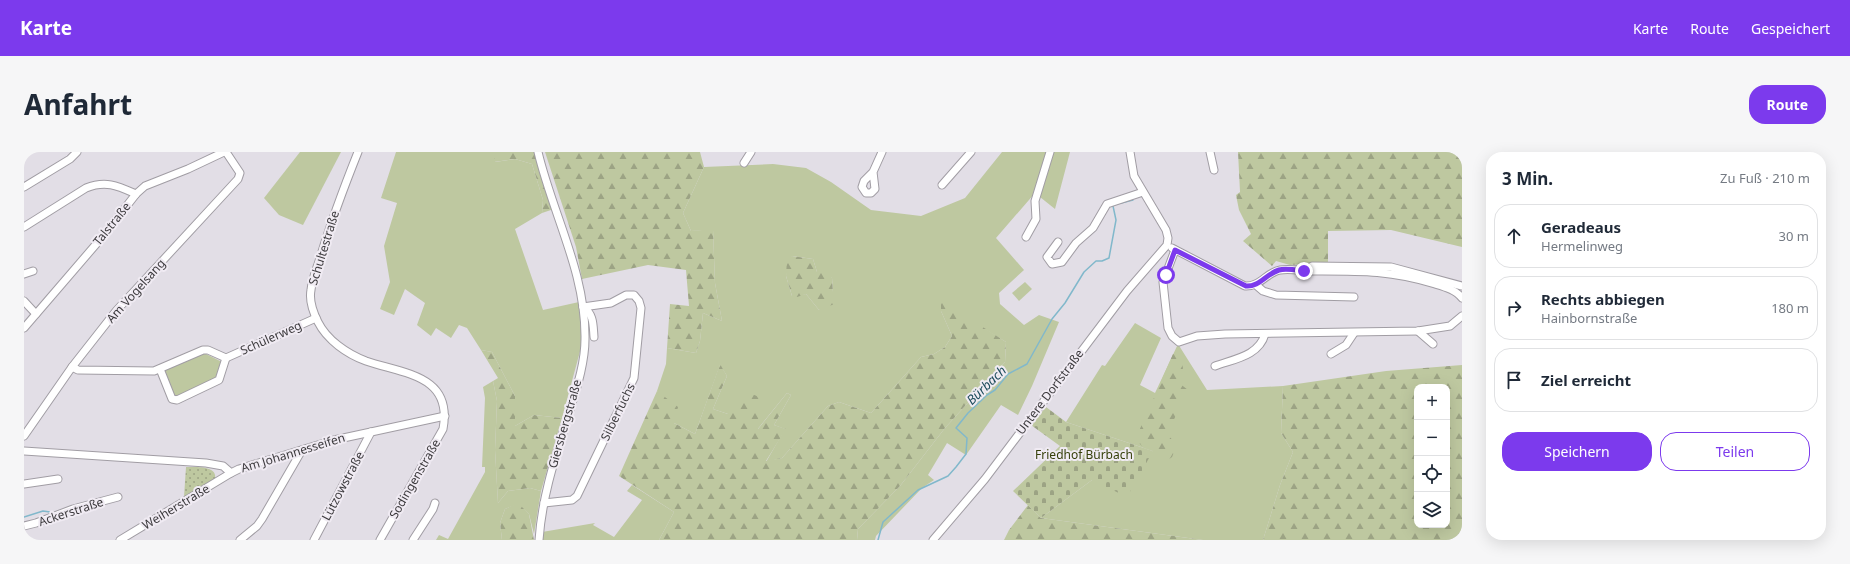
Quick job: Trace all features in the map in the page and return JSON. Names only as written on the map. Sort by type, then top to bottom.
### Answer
[{"type":"street","points":[[24,187],[70,159],[77,152]]},
{"type":"street","name":"Talstraße","points":[[24,328],[136,194],[146,186],[188,170],[225,152]]},
{"type":"street","name":"Am Vogelsang","points":[[24,436],[72,367],[133,293],[238,180],[240,173],[225,152]]},
{"type":"street","name":"Schultestraße","points":[[358,152],[342,189],[311,289],[311,301],[316,318],[327,336],[353,355],[366,361],[411,374],[428,383],[443,400],[445,416]]},
{"type":"street","name":"Giersbergstraße","points":[[538,152],[547,184],[574,262],[583,307],[585,339],[582,362],[544,503],[539,540]]},
{"type":"street","points":[[744,163],[751,152]]},
{"type":"street","points":[[873,172],[882,152]]},
{"type":"street","points":[[942,184],[971,152]]},
{"type":"street","points":[[1026,237],[1036,219],[1035,201],[1050,152]]},
{"type":"street","points":[[1130,152],[1134,176],[1166,230],[1168,238],[1167,245],[1246,286],[1256,285],[1264,278],[1280,270],[1364,270],[1411,277],[1460,294]]},
{"type":"street","points":[[1210,152],[1214,170]]},
{"type":"street","points":[[24,227],[86,188],[96,184],[113,184],[136,194]]},
{"type":"street","points":[[1058,242],[1047,257],[1052,264],[1062,262],[1076,244],[1093,228],[1107,204],[1143,192]]},
{"type":"street","name":"Untere Dorfstraße","points":[[933,540],[985,479],[1127,291],[1167,245]]},
{"type":"street","points":[[1175,250],[1163,282],[1168,328],[1172,336],[1179,342],[1197,336],[1316,332],[1354,333],[1418,331],[1450,326],[1462,316]]},
{"type":"street","points":[[1304,271],[1312,266],[1391,267],[1462,286]]},
{"type":"street","points":[[24,274],[33,271]]},
{"type":"street","points":[[1256,285],[1262,291],[1276,295],[1354,297]]},
{"type":"street","name":"Silberfuchs","points":[[544,503],[572,500],[577,496],[634,378],[642,308],[639,301],[634,295],[626,295],[611,303],[583,307]]},
{"type":"street","points":[[24,301],[36,314]]},
{"type":"street","name":"Giersbergstraße","points":[[583,307],[589,311],[591,316],[594,337]]},
{"type":"street","name":"Schülerweg","points":[[72,367],[78,370],[160,369],[203,350],[208,350],[226,358],[316,318]]},
{"type":"street","points":[[1418,331],[1433,344]]},
{"type":"street","points":[[1331,354],[1346,345],[1354,333]]},
{"type":"street","points":[[1215,366],[1250,354],[1263,341],[1265,334]]},
{"type":"street","name":"Schülerweg","points":[[160,369],[172,399],[176,400],[219,380],[226,358]]},
{"type":"street","name":"Am Johannesseifen","points":[[24,451],[206,464],[223,466],[231,473],[239,469],[334,440],[445,416]]},
{"type":"street","name":"Sodingenstraße","points":[[380,540],[443,429],[445,416]]},
{"type":"street","name":"Lützowstraße","points":[[314,540],[371,432]]},
{"type":"street","points":[[240,540],[257,526],[262,519],[302,450]]},
{"type":"street","name":"Weiherstraße","points":[[120,540],[231,473]]},
{"type":"street","points":[[24,484],[58,479]]},
{"type":"street","name":"Ackerstraße","points":[[24,526],[73,509],[118,497]]},
{"type":"street","points":[[413,540],[433,509],[435,503]]},
{"type":"green space","points":[[300,152],[341,152],[303,225],[279,215],[264,198]]},
{"type":"green space","points":[[396,152],[494,152],[495,162],[515,159],[532,164],[543,200],[542,213],[515,229],[543,310],[579,302],[582,344],[562,418],[534,415],[515,426],[515,396],[492,352],[481,350],[467,328],[459,325],[451,338],[436,328],[431,336],[417,325],[425,303],[405,289],[394,315],[380,309],[390,282],[384,246],[397,203],[381,198]]},
{"type":"green space","points":[[494,152],[534,152],[554,209],[542,213],[543,200],[532,164],[515,159],[494,162]]},
{"type":"green space","points":[[545,152],[700,152],[704,167],[683,213],[691,231],[713,229],[715,283],[722,321],[703,313],[700,341],[696,353],[667,348],[670,304],[689,306],[686,270],[648,265],[582,279],[576,247]]},
{"type":"green space","points":[[1002,152],[1070,152],[1055,209],[1035,193],[996,238],[1024,270],[999,293],[1000,304],[1024,325],[1039,315],[1059,322],[1018,415],[1001,405],[966,455],[947,443],[928,475],[934,480],[922,488],[876,536],[875,540],[857,540],[858,529],[900,486],[945,428],[1005,362],[1006,342],[978,325],[941,311],[952,336],[945,347],[934,354],[921,357],[871,413],[839,402],[828,406],[782,458],[766,462],[785,429],[774,425],[791,395],[787,393],[757,430],[728,414],[713,409],[727,376],[720,365],[695,434],[674,423],[657,391],[666,364],[667,348],[696,353],[700,341],[703,313],[722,321],[715,283],[713,230],[691,231],[683,213],[704,167],[773,164],[806,168],[831,182],[871,210],[921,216],[965,198]],"holes":[[[792,256],[813,259],[817,272],[832,278],[833,292],[819,310],[806,294],[792,296],[786,276]]]},
{"type":"green space","points":[[1238,152],[1462,152],[1462,247],[1391,230],[1328,231],[1328,263],[1290,265],[1276,261],[1272,266],[1243,241],[1251,234],[1239,210],[1236,195],[1240,192]]},
{"type":"green space","points":[[792,256],[813,259],[817,272],[826,272],[832,278],[833,292],[843,304],[840,309],[837,303],[819,310],[806,294],[797,297],[792,296],[786,276],[787,259]]},
{"type":"green space","points":[[1025,282],[1032,289],[1019,301],[1012,293]]},
{"type":"green space","points":[[941,300],[1006,342],[1005,362],[945,428],[900,486],[858,529],[857,540],[659,540],[674,512],[619,476],[657,391],[678,407],[674,423],[695,434],[720,364],[727,376],[713,409],[728,414],[743,390],[759,397],[758,429],[787,393],[791,395],[774,425],[786,429],[766,461],[782,458],[828,406],[839,402],[871,413],[921,357],[934,354],[945,347],[952,336],[941,311]]},
{"type":"green space","points":[[1135,323],[1161,338],[1140,385],[1155,393],[1178,344],[1207,390],[1283,386],[1281,433],[1293,452],[1280,485],[1263,540],[1203,540],[1041,518],[1092,480],[1153,451],[1066,422],[1102,365],[1105,366]]},
{"type":"green space","points":[[481,350],[492,352],[515,396],[515,426],[534,415],[562,418],[541,491],[530,488],[508,491],[498,503],[495,450],[497,401],[493,381],[498,378]]},
{"type":"green space","points":[[204,353],[222,362],[217,378],[175,397],[164,371]]},
{"type":"green space","points":[[1173,354],[1180,356],[1183,368],[1179,383],[1188,390],[1167,434],[1177,445],[1172,457],[1164,463],[1153,451],[1144,448],[1135,439]]},
{"type":"green space","points":[[1462,365],[1462,540],[1263,540],[1280,485],[1293,452],[1281,433],[1283,386],[1386,371]]},
{"type":"green space","points":[[493,381],[497,401],[495,450],[498,503],[508,491],[530,488],[541,491],[534,534],[529,514],[518,504],[505,509],[500,523],[502,540],[436,540],[439,535],[448,539],[485,472],[485,467],[482,467],[485,398],[483,387]]},
{"type":"green space","name":"Friedhof Bürbach","points":[[1046,407],[1066,422],[1153,451],[1127,497],[1092,480],[1041,518],[1013,491],[1060,446],[1031,425]]},
{"type":"green space","points":[[186,467],[210,469],[215,474],[215,479],[184,497]]},
{"type":"green space","points":[[632,485],[674,512],[659,540],[542,540],[542,532],[595,523],[593,525],[614,537],[642,500],[627,491]]},
{"type":"green space","points":[[518,503],[529,514],[534,540],[502,540],[500,523],[505,509]]},
{"type":"green space","points":[[1028,505],[1041,518],[1203,540],[1004,540],[1009,530]]},
{"type":"waterway","name":"Bürbach","points":[[1121,203],[1133,200]]},
{"type":"waterway","name":"Bürbach","points":[[878,540],[883,522],[918,490],[948,476],[956,467],[966,454],[967,438],[956,428],[968,413],[987,395],[995,390],[1008,374],[1027,364],[1052,319],[1065,303],[1084,272],[1096,261],[1102,261],[1109,258],[1116,220],[1113,206]]},
{"type":"waterway","points":[[24,517],[43,511],[50,512]]},
{"type":"route","points":[[1166,275],[1175,250],[1230,279],[1250,287],[1256,285],[1264,278],[1280,270],[1304,271]]}]
